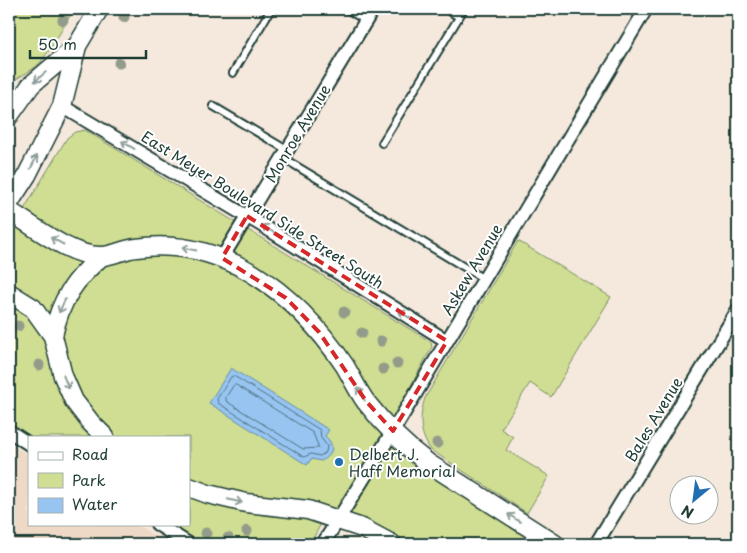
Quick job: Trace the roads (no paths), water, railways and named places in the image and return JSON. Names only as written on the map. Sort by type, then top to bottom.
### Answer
[{"type":"main road","points":[[9,203],[27,175],[62,106],[78,46],[100,9]]},
{"type":"main road","points":[[9,116],[30,85],[78,46]]},
{"type":"main road","points":[[9,210],[77,252],[102,256],[133,248],[160,245],[191,248],[222,258],[252,274],[292,305],[319,332],[345,366],[366,401],[408,448],[428,464],[555,544]]},
{"type":"main road","points":[[53,336],[63,301],[77,280],[102,256]]},
{"type":"main road","points":[[9,292],[33,308],[53,336],[63,376],[74,401],[104,436]]},
{"type":"main road","points":[[190,486],[208,494],[246,503],[308,510],[362,528],[392,544]]},
{"type":"street","name":"Monroe Avenue","points":[[222,258],[374,9]]},
{"type":"street","name":"Askew Avenue","points":[[323,544],[393,431],[646,9]]},
{"type":"street","name":"East Meyer Boulevard Side Street South","points":[[62,106],[247,216],[447,341]]},
{"type":"street","name":"Bales Avenue","points":[[596,544],[738,310]]},
{"type":"street","points":[[9,431],[28,443]]},
{"type":"street","points":[[159,526],[189,544]]},
{"type":"lane","points":[[233,73],[271,9]]},
{"type":"lane","points":[[347,9],[366,21]]},
{"type":"lane","points":[[446,9],[459,17]]},
{"type":"lane","points":[[382,143],[464,9]]},
{"type":"lane","points":[[213,106],[285,154],[484,279]]},
{"type":"water","points":[[231,368],[329,430],[325,436],[332,446],[329,456],[321,461],[311,459],[307,465],[209,403]]},
{"type":"place","name":"Delbert J. Haff Memorial","points":[[339,462]]}]
